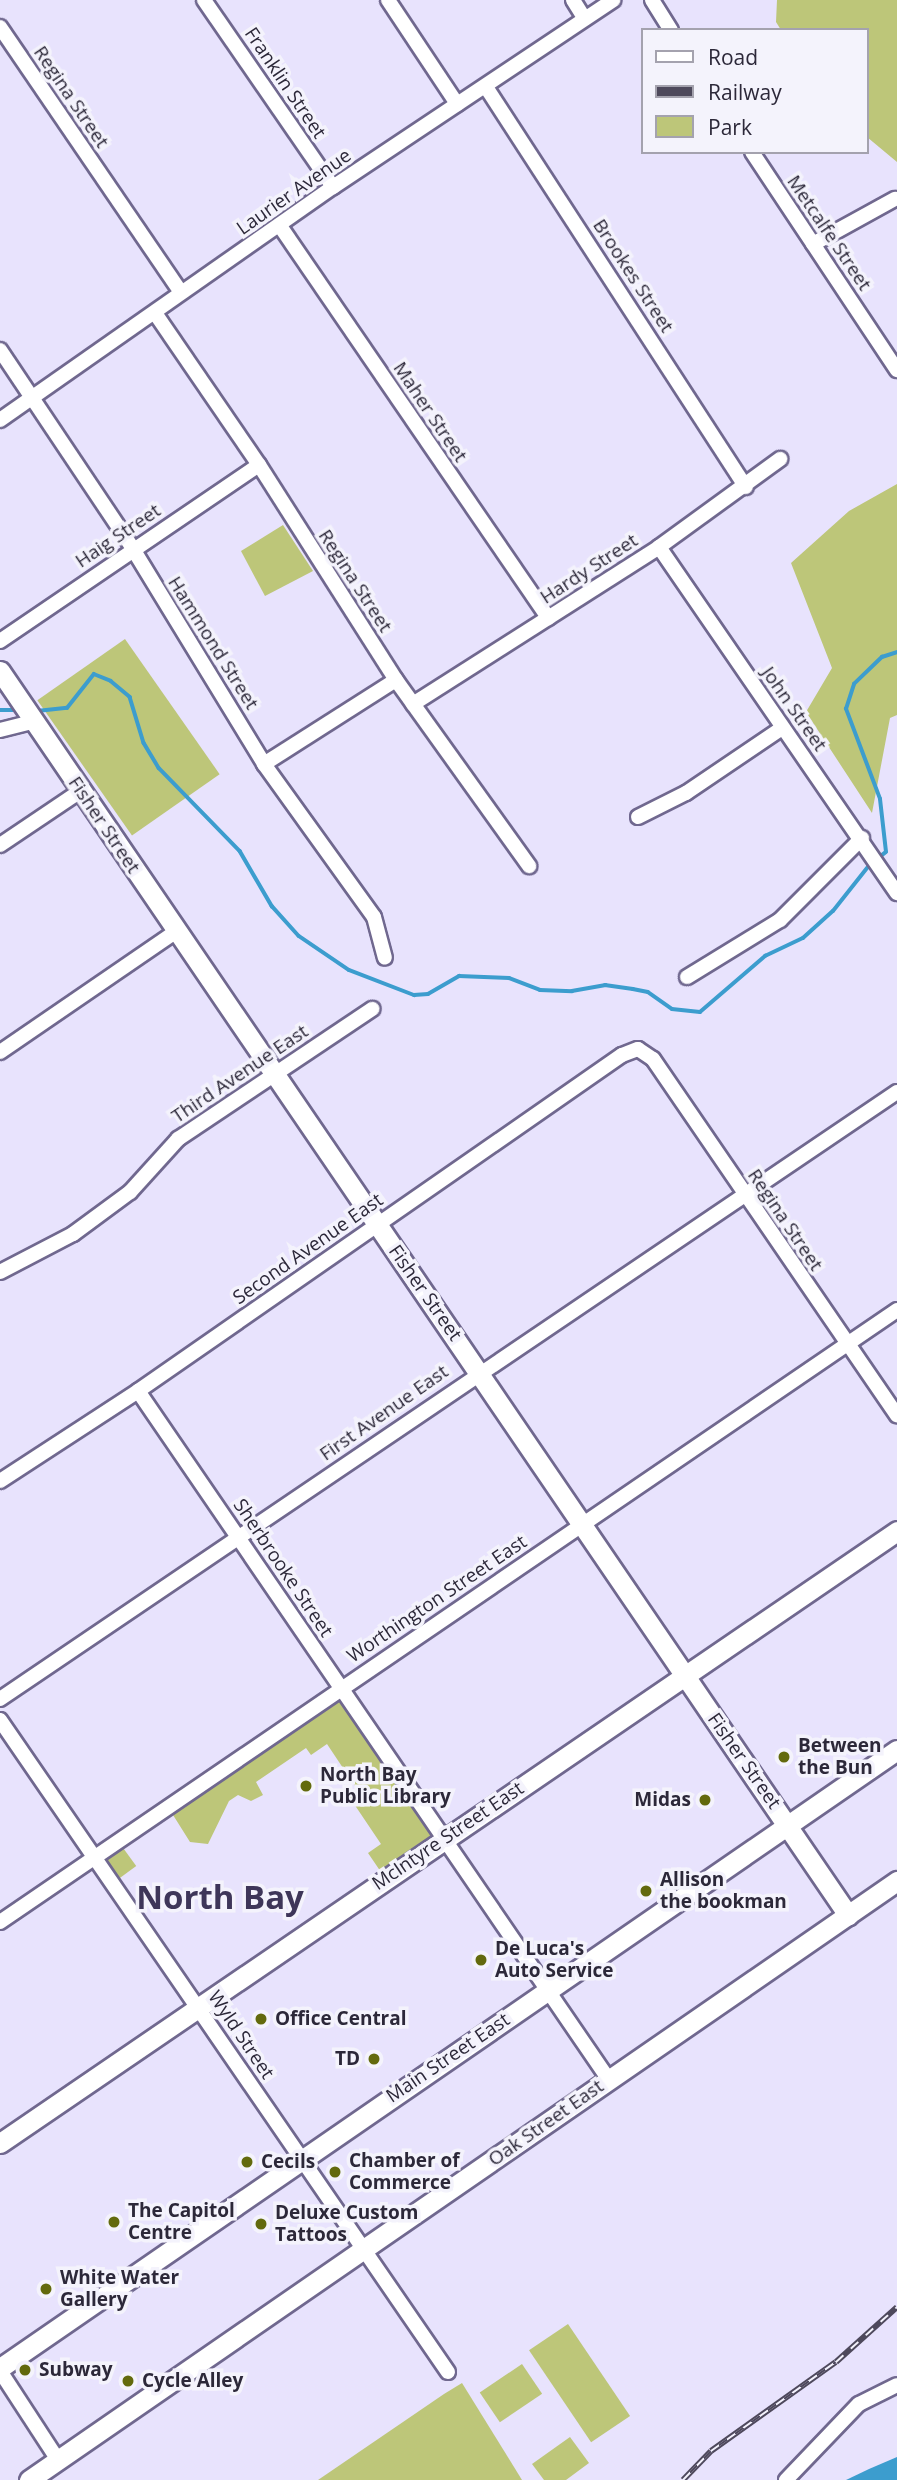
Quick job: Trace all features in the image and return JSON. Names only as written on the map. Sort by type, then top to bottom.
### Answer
[{"type":"main road","name":"Fisher Street","points":[[0,671],[176,932],[480,1371],[848,1915]]},
{"type":"main road","name":"McIntyre Street East","points":[[0,2143],[897,1531]]},
{"type":"main road","name":"Main Street East","points":[[0,2370],[302,2158],[897,1750]]},
{"type":"main road","name":"Oak Street East","points":[[29,2480],[897,1881]]},
{"type":"street","name":"Franklin Street","points":[[204,0],[333,187]]},
{"type":"street","points":[[387,0],[457,104]]},
{"type":"street","points":[[573,0],[585,19]]},
{"type":"street","name":"Laurier Avenue","points":[[0,420],[333,187],[614,0]]},
{"type":"street","points":[[652,0],[670,28]]},
{"type":"street","name":"Regina Street","points":[[0,27],[181,292]]},
{"type":"street","name":"Brookes Street","points":[[486,87],[746,487]]},
{"type":"street","name":"Metcalfe Street","points":[[753,154],[897,370]]},
{"type":"street","points":[[813,244],[895,199]]},
{"type":"street","name":"Maher Street","points":[[280,226],[548,618]]},
{"type":"street","name":"Regina Street","points":[[155,313],[259,465],[396,680],[529,866]]},
{"type":"street","name":"Hammond Street","points":[[0,350],[133,550],[264,764],[374,918],[385,958]]},
{"type":"street","name":"Hardy Street","points":[[413,705],[659,547],[746,487],[780,459]]},
{"type":"street","name":"Haig Street","points":[[0,641],[259,465]]},
{"type":"street","name":"John Street","points":[[659,547],[782,728],[893,883]]},
{"type":"street","points":[[264,764],[396,680]]},
{"type":"street","points":[[0,730],[32,717]]},
{"type":"street","points":[[638,817],[686,793],[782,728]]},
{"type":"street","points":[[0,845],[82,790]]},
{"type":"street","points":[[687,977],[780,920],[862,838]]},
{"type":"street","points":[[0,1052],[176,932]]},
{"type":"street","name":"Third Avenue East","points":[[0,1272],[73,1234],[130,1192],[178,1139],[372,1009]]},
{"type":"street","name":"Regina Street","points":[[638,1049],[653,1059],[897,1416]]},
{"type":"street","name":"Second Avenue East","points":[[0,1481],[138,1391],[622,1055],[638,1049]]},
{"type":"street","name":"First Avenue East","points":[[0,1699],[480,1371],[897,1092]]},
{"type":"street","name":"Worthington Street East","points":[[0,1922],[897,1310]]},
{"type":"street","name":"Sherbrooke Street","points":[[138,1391],[608,2080]]},
{"type":"street","name":"Wyld Street","points":[[0,1720],[96,1856],[448,2372]]},
{"type":"street","points":[[0,2370],[58,2460]]},
{"type":"street","points":[[786,2480],[859,2404],[897,2385]]},
{"type":"green space","points":[[777,0],[897,0],[897,162],[869,139],[869,28],[780,28],[776,22]]},
{"type":"green space","points":[[897,484],[897,715],[890,718],[872,813],[806,712],[832,668],[791,563],[849,511]]},
{"type":"green space","points":[[283,525],[313,571],[265,596],[241,551]]},
{"type":"green space","points":[[125,639],[220,774],[132,836],[37,700]]},
{"type":"green space","points":[[341,1687],[442,1840],[385,1878],[368,1853],[381,1844],[348,1795],[357,1789],[327,1744],[311,1755],[306,1748],[256,1782],[263,1795],[251,1801],[238,1795],[229,1801],[208,1844],[190,1842],[168,1807]]},
{"type":"green space","points":[[118,1841],[136,1866],[114,1882],[96,1857]]},
{"type":"green space","points":[[568,2324],[630,2416],[591,2442],[529,2350]]},
{"type":"green space","points":[[522,2364],[542,2394],[500,2422],[480,2393]]},
{"type":"green space","points":[[462,2383],[522,2480],[318,2480],[444,2394]]},
{"type":"green space","points":[[570,2437],[589,2463],[566,2480],[544,2480],[532,2464]]},
{"type":"water","points":[[897,2457],[897,2480],[846,2480],[869,2469]]},
{"type":"waterway","points":[[877,859],[886,852],[880,799],[846,709],[854,684],[882,657],[897,652]]},
{"type":"waterway","points":[[37,711],[67,708],[94,674],[111,681],[130,697],[144,743],[159,768],[240,851],[272,906],[299,936],[349,970],[414,995],[428,994],[459,976],[509,978],[540,990],[572,991],[605,985],[633,989],[648,992],[672,1009],[700,1012],[765,956],[803,938],[833,911],[871,863]]},
{"type":"waterway","points":[[0,710],[19,710]]},
{"type":"railway","points":[[683,2480],[711,2451],[836,2362],[897,2307]]},
{"type":"place","name":"Between the Bun","points":[[784,1757]]},
{"type":"place","name":"North Bay Public Library","points":[[306,1786]]},
{"type":"place","name":"Midas","points":[[705,1800]]},
{"type":"place","name":"Allison the bookman","points":[[646,1891]]},
{"type":"place","name":"De Luca's Auto Service","points":[[481,1960]]},
{"type":"place","name":"Office Central","points":[[261,2019]]},
{"type":"place","name":"TD","points":[[374,2059]]},
{"type":"place","name":"Cecils","points":[[247,2162]]},
{"type":"place","name":"Chamber of Commerce","points":[[335,2172]]},
{"type":"place","name":"The Capitol Centre","points":[[114,2222]]},
{"type":"place","name":"Deluxe Custom Tattoos","points":[[261,2224]]},
{"type":"place","name":"White Water Gallery","points":[[46,2289]]},
{"type":"place","name":"Subway","points":[[25,2370]]},
{"type":"place","name":"Cycle Alley","points":[[128,2381]]},
{"type":"district","name":"North Bay","points":[[220,1897]]}]
